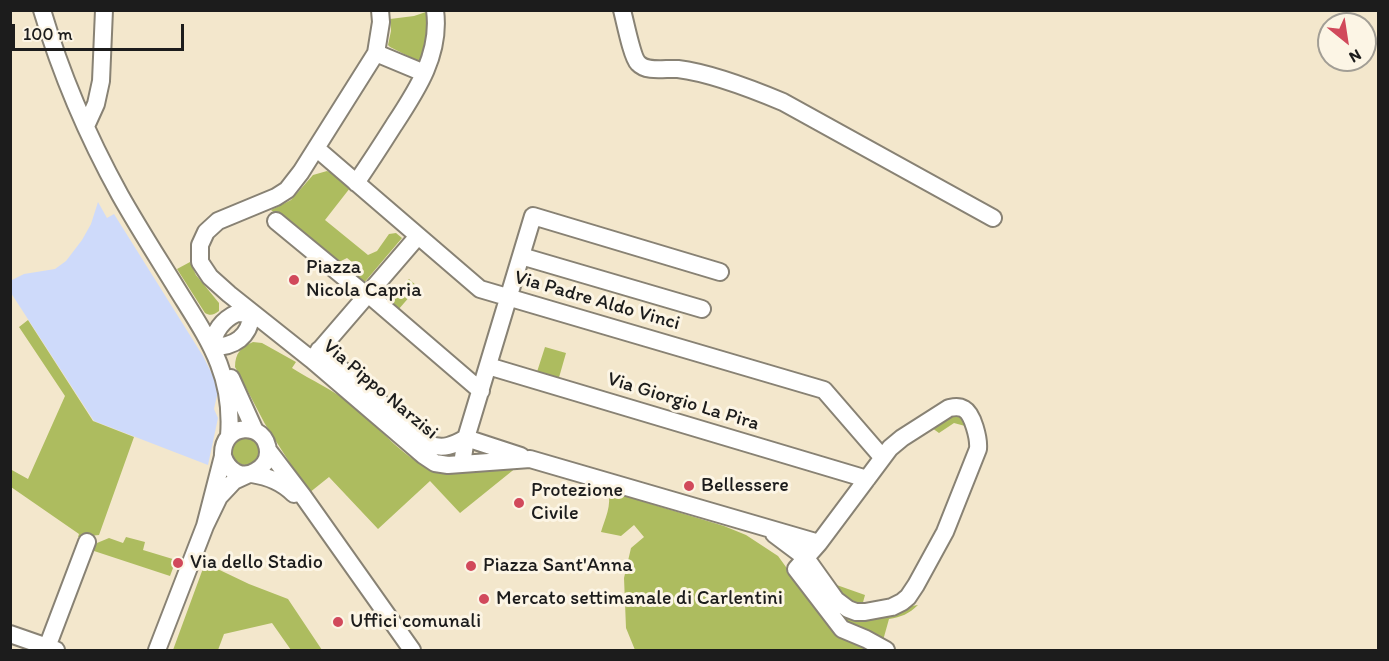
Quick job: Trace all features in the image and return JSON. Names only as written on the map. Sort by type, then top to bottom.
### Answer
[{"type":"street","points":[[42,10],[54,49],[86,126],[120,195],[227,370],[255,431],[266,442],[268,450],[268,457],[259,470],[234,481],[219,496],[205,526],[157,651]]},
{"type":"street","points":[[86,126],[96,104],[101,81],[104,10]]},
{"type":"street","points":[[316,148],[376,52],[381,22],[380,10]]},
{"type":"street","points":[[356,183],[417,90],[436,36],[435,10]]},
{"type":"street","points":[[622,10],[636,61],[646,68],[695,72],[783,102],[993,218]]},
{"type":"street","points":[[376,52],[424,73]]},
{"type":"street","name":"Via Padre Aldo Vinci","points":[[316,148],[480,289],[824,390],[882,457]]},
{"type":"street","name":"Via Pippo Narzisi","points":[[316,148],[287,189],[276,197],[218,221],[206,232],[200,245],[200,262],[210,277],[252,314],[278,334],[316,355],[423,455],[435,462],[448,465],[530,459],[819,543]]},
{"type":"street","points":[[462,464],[466,438],[533,216],[720,272]]},
{"type":"street","points":[[276,221],[481,391]]},
{"type":"street","points":[[418,236],[316,355],[429,444],[446,447],[466,438],[530,459]]},
{"type":"street","points":[[521,256],[702,309]]},
{"type":"street","points":[[229,294],[232,307],[230,314],[216,331],[213,340],[214,351],[228,394],[229,436]]},
{"type":"street","points":[[197,322],[211,327],[237,314],[252,314],[251,324],[241,339],[214,351]]},
{"type":"street","points":[[227,370],[229,353],[233,346],[248,334],[268,331],[278,334]]},
{"type":"street","name":"Via Giorgio La Pira","points":[[488,366],[867,479]]},
{"type":"street","points":[[766,528],[801,564],[836,600],[848,609],[865,612],[892,607],[902,602],[916,585],[945,532],[978,449],[978,441],[969,414],[957,406],[949,408],[890,448],[801,564]]},
{"type":"street","points":[[205,526],[223,456],[223,446],[229,436],[241,429],[255,431]]},
{"type":"street","points":[[268,450],[412,651]]},
{"type":"street","points":[[223,456],[232,470],[242,474],[267,477],[284,485],[315,513]]},
{"type":"street","points":[[736,519],[801,564],[842,629],[886,651]]},
{"type":"street","points":[[10,634],[50,649],[87,542]]},
{"type":"shaded area","points":[[98,202],[107,218],[114,214],[203,356],[215,380],[218,391],[214,409],[218,418],[208,465],[94,421],[11,293],[10,281],[24,274],[55,269],[66,261],[91,224]]},
{"type":"green space","points":[[426,12],[426,43],[419,60],[388,45],[391,31],[390,19]]},
{"type":"green space","points":[[327,171],[350,188],[325,220],[368,255],[377,251],[389,234],[396,233],[402,238],[363,284],[344,271],[352,262],[347,258],[335,264],[271,210],[291,200],[313,175]]},
{"type":"green space","points":[[190,262],[196,275],[219,303],[219,311],[210,315],[205,313],[177,269]]},
{"type":"green space","points":[[409,279],[418,287],[398,310],[389,302]]},
{"type":"green space","points":[[28,320],[93,421],[134,437],[99,535],[78,537],[79,534],[11,487],[10,469],[28,479],[65,396],[19,327]]},
{"type":"green space","points":[[253,342],[262,343],[296,362],[292,368],[345,400],[393,443],[427,468],[440,473],[517,467],[460,513],[430,481],[378,529],[329,477],[309,493],[265,424],[235,367],[240,351]]},
{"type":"green space","points":[[545,347],[566,353],[558,381],[536,375]]},
{"type":"green space","points":[[952,415],[961,418],[965,426],[954,423],[939,433],[932,428]]},
{"type":"green space","points":[[246,437],[256,441],[260,451],[256,461],[246,465],[236,461],[232,451],[236,441]]},
{"type":"green space","points":[[608,491],[724,526],[746,535],[778,556],[823,618],[876,650],[635,650],[626,628],[624,578],[631,548],[644,537],[634,525],[621,536],[601,532],[609,507]]},
{"type":"green space","points":[[126,537],[145,542],[143,550],[176,560],[170,576],[91,550],[97,543],[109,538],[123,543]]},
{"type":"green space","points":[[205,563],[288,599],[322,650],[291,650],[272,623],[224,634],[218,650],[173,650]]},
{"type":"green space","points":[[831,583],[865,595],[862,606],[848,602]]},
{"type":"green space","points":[[918,605],[905,615],[889,619],[882,644],[844,625],[833,606],[905,607]]},
{"type":"place","name":"Piazza Nicola Capria","points":[[294,280]]},
{"type":"place","name":"Bellessere","points":[[689,486]]},
{"type":"place","name":"Protezione Civile","points":[[519,503]]},
{"type":"place","name":"Via dello Stadio","points":[[178,563]]},
{"type":"place","name":"Piazza Sant'Anna","points":[[471,566]]},
{"type":"place","name":"Mercato settimanale di Carlentini","points":[[484,599]]},
{"type":"place","name":"Uffici comunali","points":[[338,622]]}]
